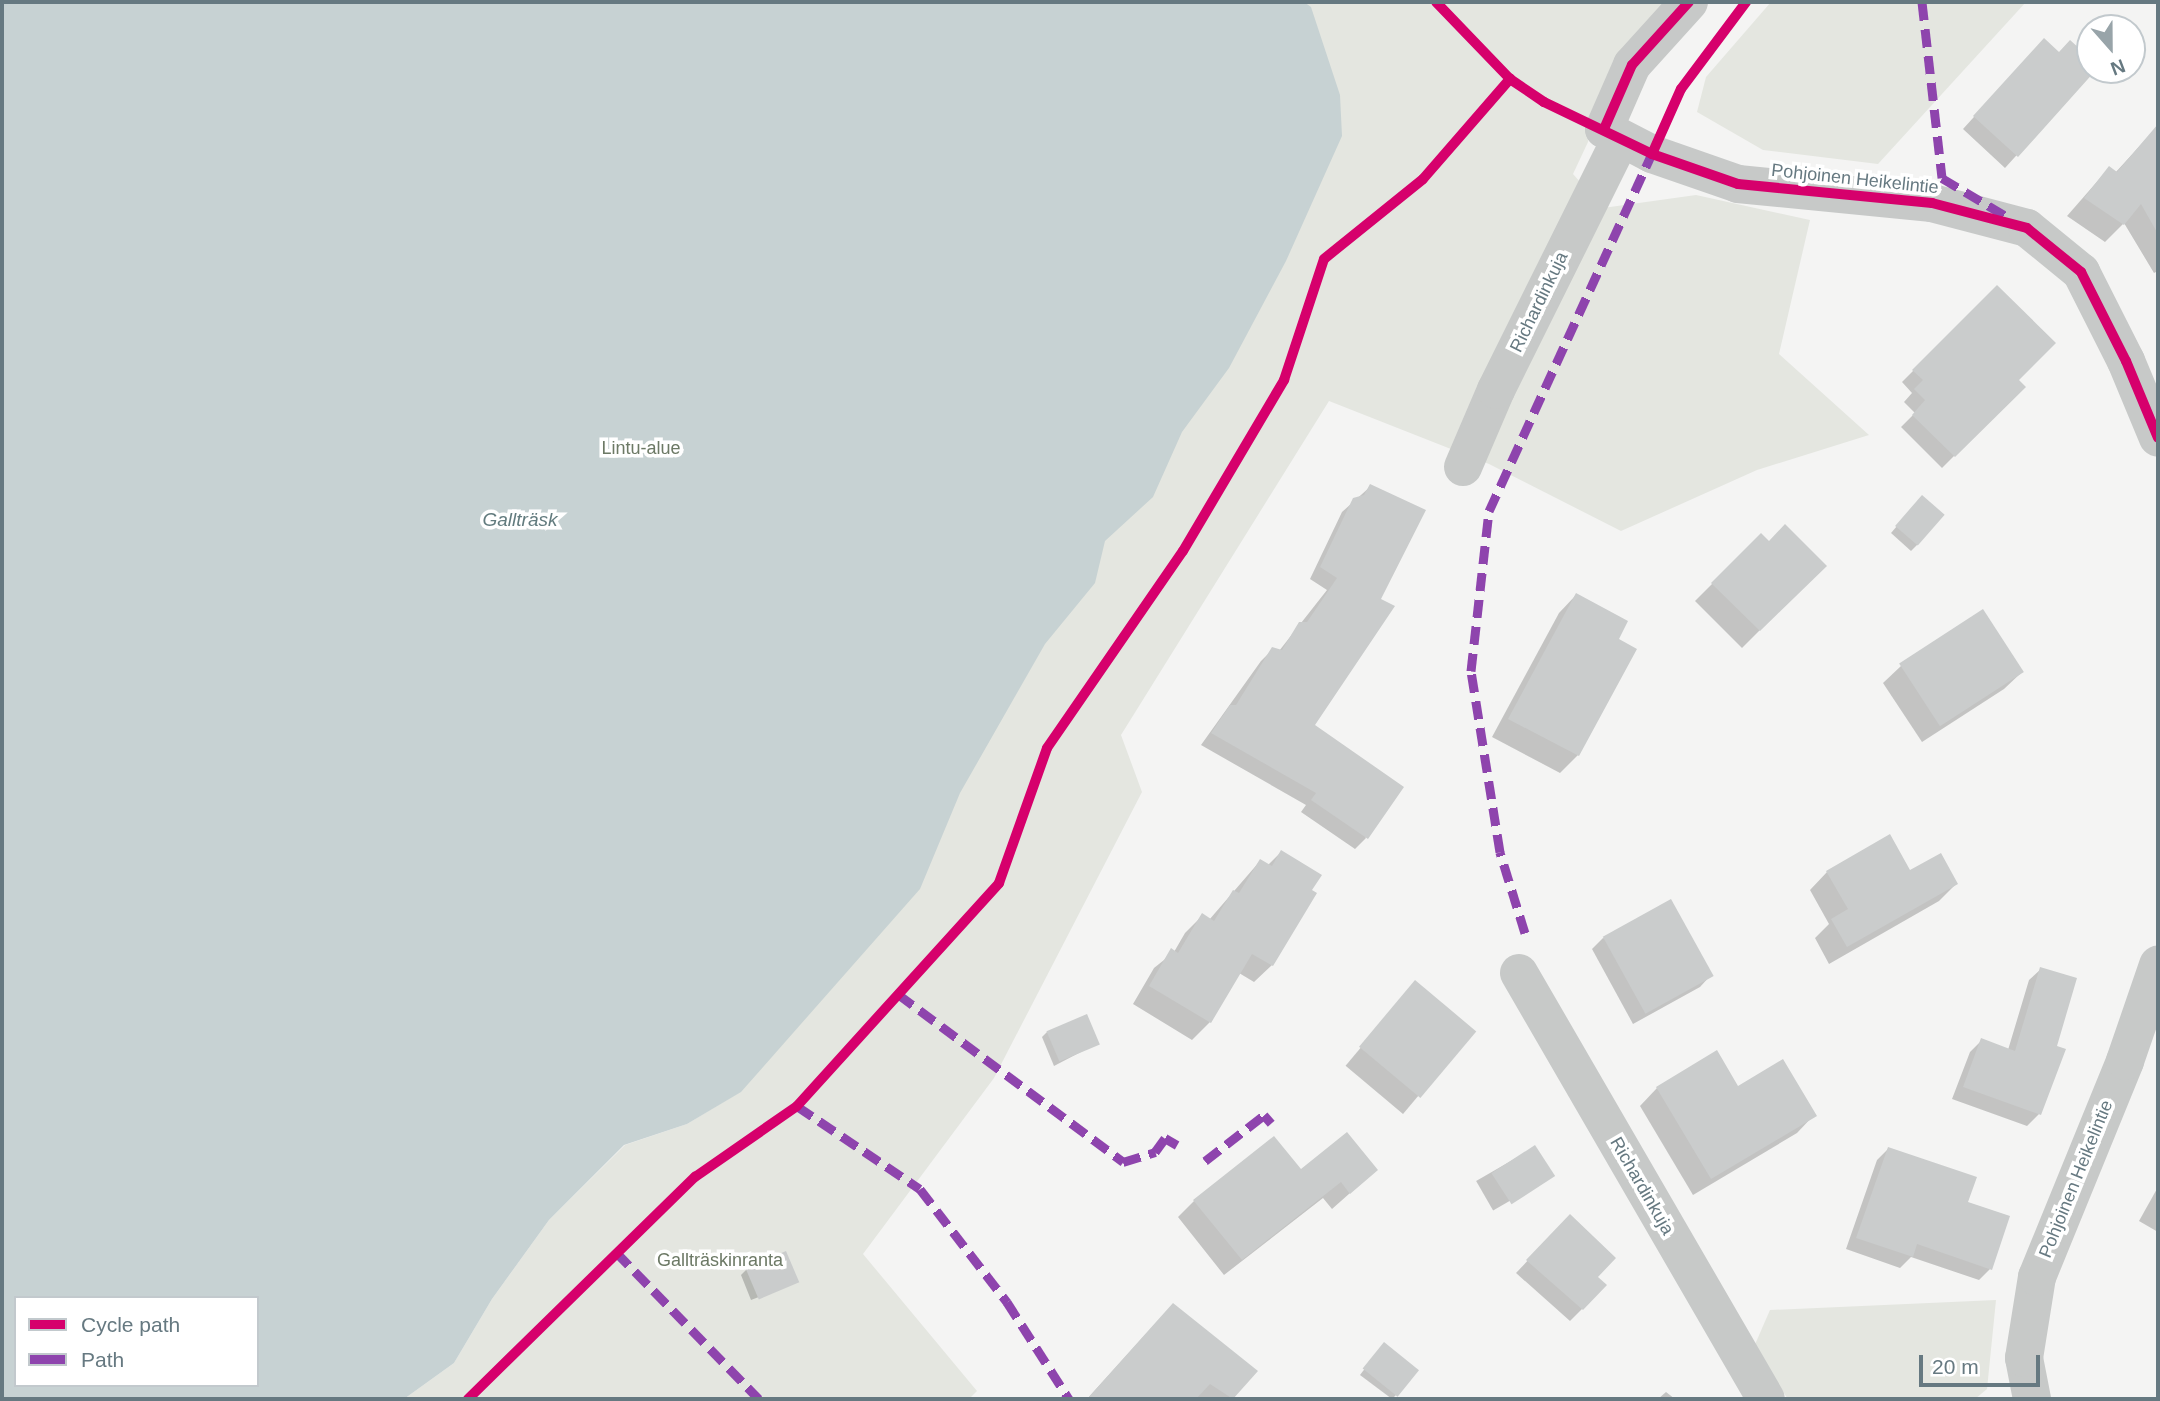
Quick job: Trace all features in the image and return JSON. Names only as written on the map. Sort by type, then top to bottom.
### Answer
[{"type":"street","name":"Richardinkuja","points":[[1464,467],[1612,134],[1632,65],[1689,2]]},
{"type":"street","name":"Pohjoinen Heikelintie","points":[[1612,134],[1738,184],[1932,203],[2027,229],[2081,272],[2126,361],[2158,438]]},
{"type":"street","name":"Pohjoinen Heikelintie","points":[[2032,1399],[2024,1358],[2037,1277],[2125,1061],[2158,965]]},
{"type":"street","name":"Richardinkuja","points":[[1519,973],[1766,1399]]},
{"type":"green space","name":"Lintu-alue","points":[[5,2],[1680,2],[1599,94],[1588,142],[1573,174],[1603,208],[1696,195],[1810,220],[1779,354],[1869,435],[1757,470],[1621,531],[1489,464],[1329,401],[1121,735],[1142,792],[994,1078],[863,1254],[977,1391],[969,1399],[404,1399],[454,1363],[492,1299],[549,1220],[625,1145],[687,1124],[740,1092]]},
{"type":"green space","points":[[1771,2],[2026,2],[1878,164],[1763,150],[1697,112],[1706,77]]},
{"type":"green space","points":[[1996,1300],[1987,1389],[1975,1399],[1788,1399],[1753,1349],[1770,1310]]},
{"type":"water","name":"Gallträsk","points":[[2,2],[1304,2],[1311,7],[1340,95],[1342,136],[1286,261],[1229,368],[1182,432],[1153,497],[1105,541],[1095,583],[1045,644],[960,793],[920,889],[741,1092],[687,1124],[624,1145],[549,1220],[492,1299],[454,1363],[404,1399],[2,1399]]},
{"type":"building","points":[[2044,38],[2059,52],[2070,40],[2076,45],[2076,84],[2083,84],[2018,157],[1973,116]]},
{"type":"building","points":[[2158,124],[2158,234],[2141,204],[2124,225],[2084,198],[2109,166],[2117,172]]},
{"type":"building","points":[[1997,285],[2056,343],[2019,380],[2026,387],[1955,457],[1912,415],[1925,400],[1914,389],[1923,380],[1912,370]]},
{"type":"building","points":[[1370,484],[1426,510],[1381,599],[1395,606],[1315,725],[1404,787],[1368,839],[1311,800],[1316,793],[1211,733],[1230,705],[1236,705],[1272,647],[1282,650],[1299,622],[1307,622],[1337,578],[1320,567],[1353,498],[1364,495]]},
{"type":"building","points":[[1922,495],[1945,515],[1918,546],[1895,526]]},
{"type":"building","points":[[1785,524],[1827,566],[1760,631],[1711,583],[1761,533],[1769,541]]},
{"type":"building","points":[[1576,593],[1628,621],[1619,639],[1637,649],[1579,756],[1508,719]]},
{"type":"building","points":[[1983,609],[2024,672],[1940,726],[1899,663]]},
{"type":"building","points":[[1890,834],[1910,870],[1941,853],[1958,884],[1847,947],[1831,919],[1848,909],[1826,871]]},
{"type":"building","points":[[1281,850],[1322,875],[1312,890],[1317,893],[1273,966],[1252,954],[1211,1023],[1149,986],[1171,948],[1178,953],[1202,913],[1214,921],[1233,890],[1239,893],[1260,859],[1272,866]]},
{"type":"building","points":[[1671,899],[1714,976],[1645,1014],[1603,937]]},
{"type":"building","points":[[2040,967],[2077,978],[2057,1046],[2066,1049],[2041,1115],[1963,1087],[1981,1038],[2015,1051]]},
{"type":"building","points":[[1415,980],[1476,1031],[1420,1098],[1359,1047]]},
{"type":"building","points":[[1087,1014],[1100,1044],[1059,1062],[1046,1031]]},
{"type":"building","points":[[1717,1050],[1738,1086],[1783,1059],[1817,1116],[1711,1179],[1656,1087]]},
{"type":"building","points":[[1347,1132],[1378,1170],[1350,1194],[1341,1182],[1242,1260],[1193,1200],[1274,1136],[1301,1169]]},
{"type":"building","points":[[1535,1145],[1555,1176],[1512,1204],[1491,1173]]},
{"type":"building","points":[[1888,1147],[1977,1177],[1968,1202],[2010,1216],[1992,1270],[1917,1244],[1913,1257],[1856,1238]]},
{"type":"building","points":[[1570,1214],[1616,1258],[1598,1277],[1607,1285],[1583,1310],[1526,1260]]},
{"type":"building","points":[[786,1251],[799,1282],[759,1299],[745,1268]]},
{"type":"building","points":[[1173,1303],[1258,1371],[1233,1399],[1210,1384],[1196,1399],[1087,1399]]},
{"type":"building","points":[[1384,1342],[1419,1370],[1398,1397],[1363,1368]]},
{"type":"marked path","points":[[1922,2],[1942,178],[2006,216]]},
{"type":"marked path","points":[[1525,933],[1500,852],[1471,671],[1489,511],[1652,154]]},
{"type":"marked path","points":[[898,994],[1123,1162],[1155,1152],[1165,1138],[1177,1145]]},
{"type":"marked path","points":[[797,1106],[920,1189],[1007,1302],[1069,1399]]},
{"type":"marked path","points":[[1205,1161],[1264,1115],[1271,1123]]},
{"type":"marked path","points":[[616,1252],[759,1399]]},
{"type":"cycle path","points":[[1436,2],[1510,79],[1544,102],[1652,154],[1738,184],[1932,203],[2027,228],[2081,272],[2126,361],[2158,438]]},
{"type":"cycle path","points":[[1604,129],[1632,65],[1689,2]]},
{"type":"cycle path","points":[[1652,154],[1681,89],[1746,2]]},
{"type":"cycle path","points":[[468,1399],[695,1177],[797,1106],[999,883],[1047,748],[1183,551],[1284,380],[1324,259],[1423,179],[1510,79]]},
{"type":"park label","name":"Gallträskinranta","points":[[720,1260]]}]
